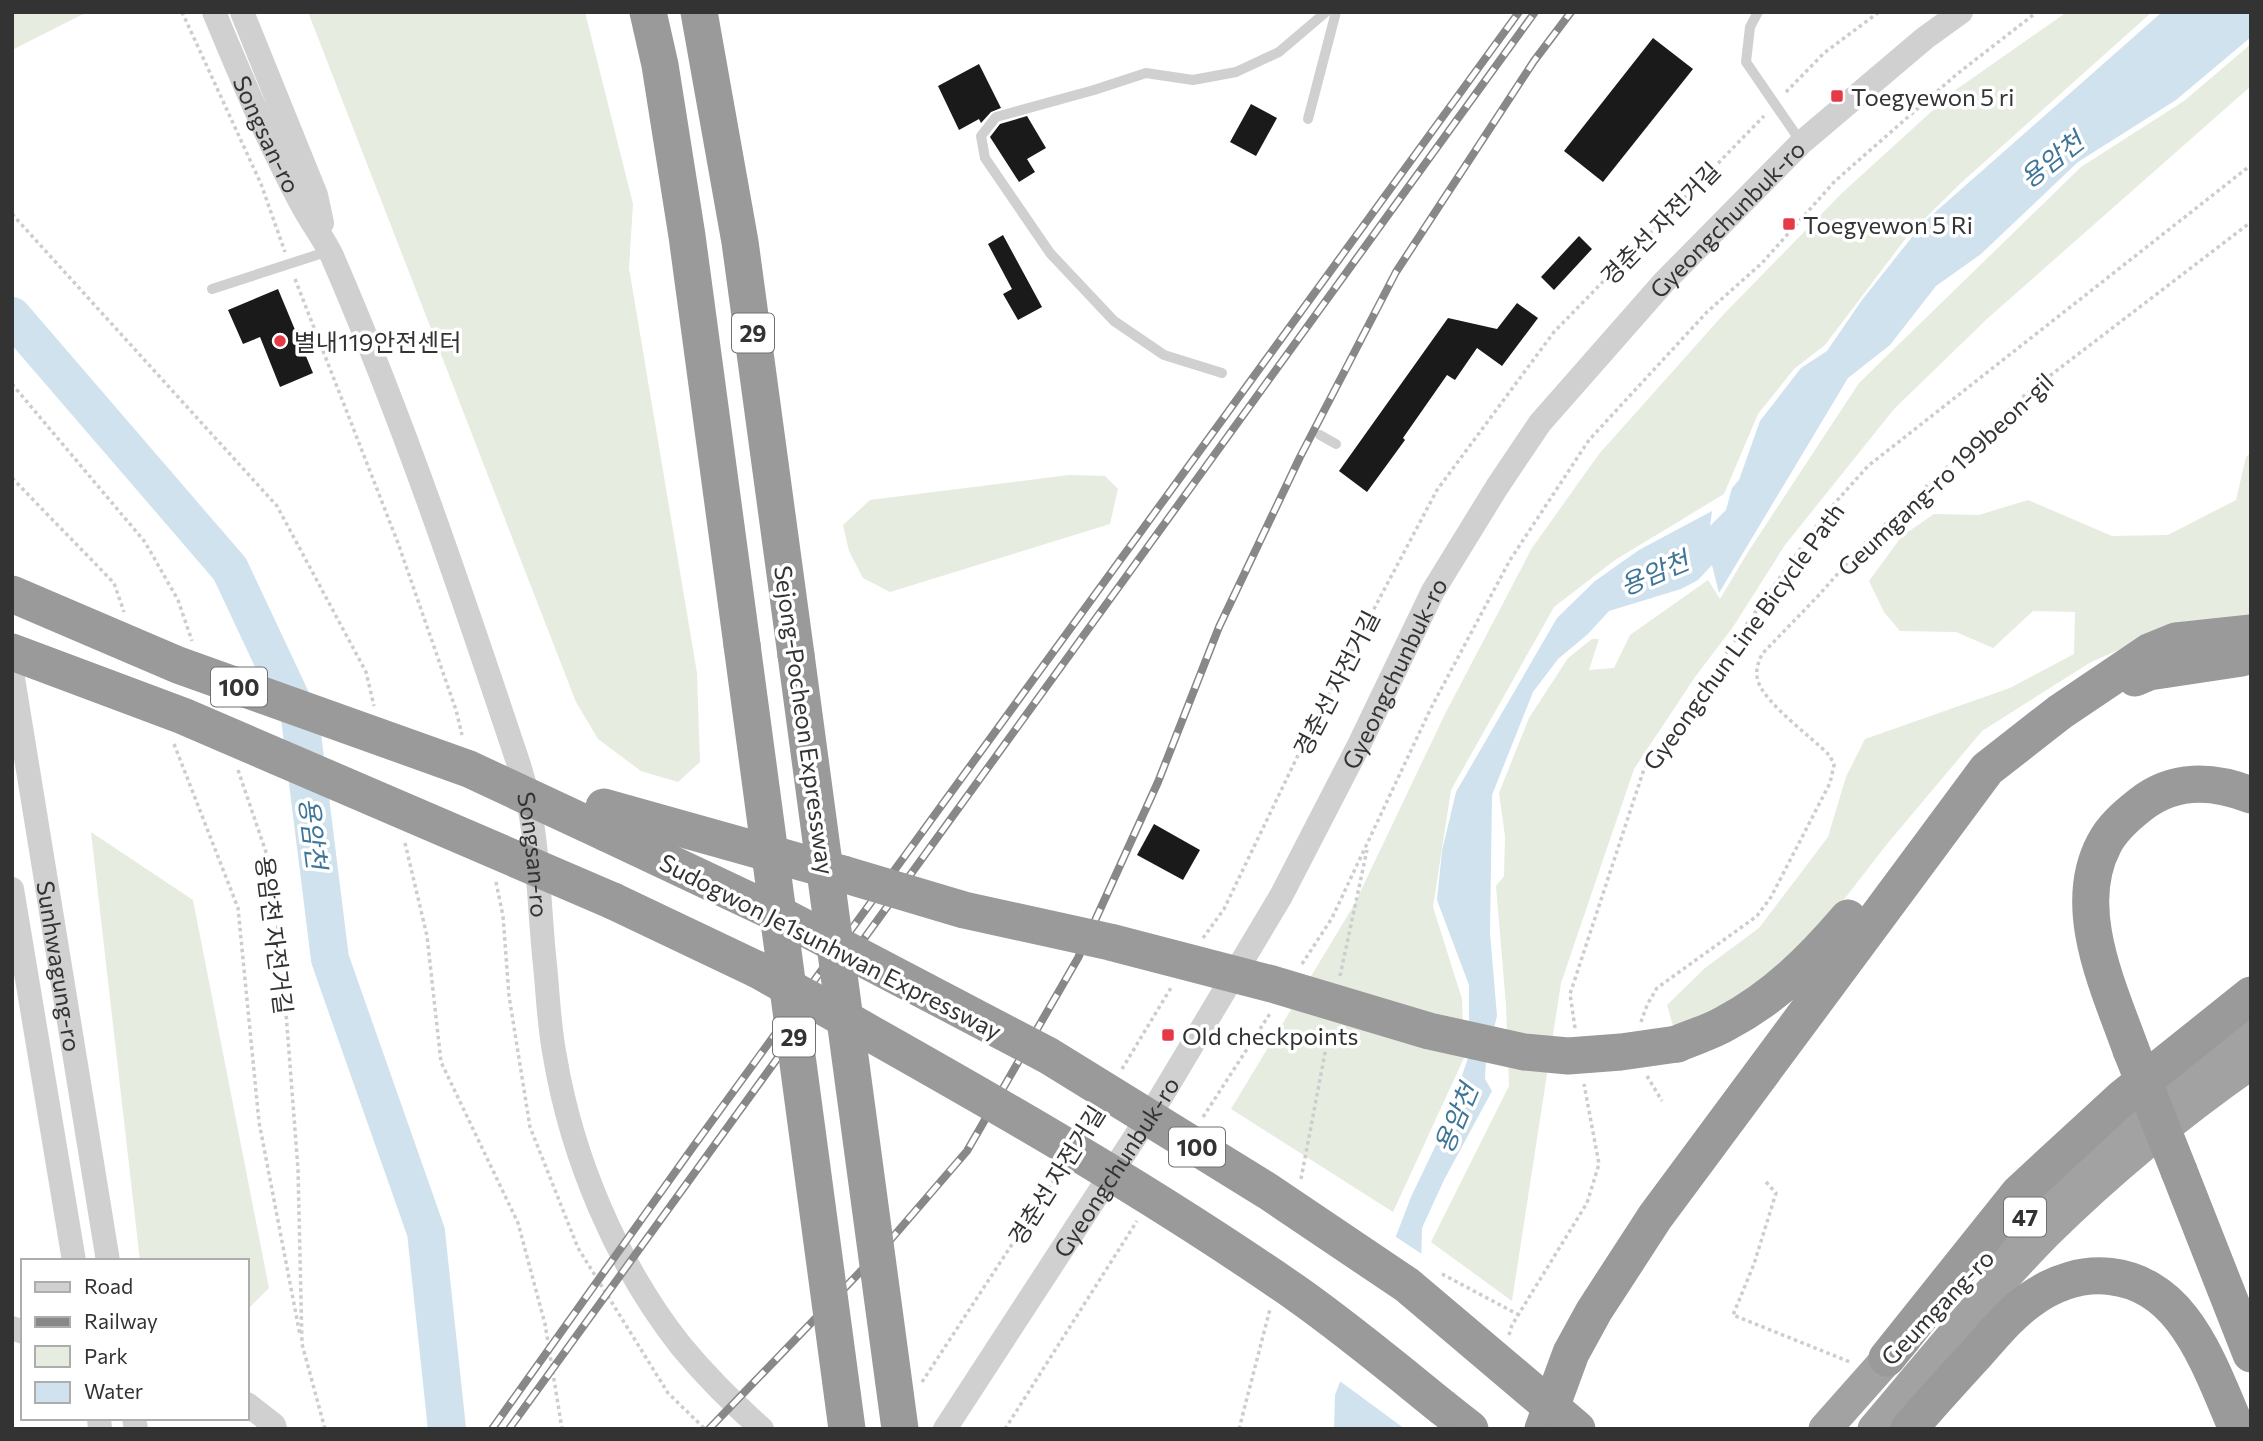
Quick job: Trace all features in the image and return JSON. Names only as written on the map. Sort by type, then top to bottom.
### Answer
[{"type":"highway","name":"29","points":[[648,12],[660,65],[687,236],[847,1429]]},
{"type":"highway","name":"Sejong-Pocheon Expressway","points":[[699,12],[740,242],[900,1429]]},
{"type":"highway","name":"Sudogwon Je1sunhwan Expressway","points":[[12,594],[178,665],[605,820],[1049,1056],[1269,1192],[1407,1285],[1577,1429]]},
{"type":"highway","points":[[605,820],[843,874],[964,910],[1123,946],[1272,984],[1429,1031],[1524,1052],[1568,1056],[1620,1052],[1676,1044],[1724,1024],[1768,998],[1818,954],[1872,890],[1987,769],[2060,712],[2149,652],[2176,641],[2251,633]]},
{"type":"highway","name":"100","points":[[12,652],[183,716],[613,901],[756,969],[1023,1119],[1226,1246],[1374,1352],[1457,1422]]},
{"type":"highway","points":[[2060,712],[2149,672],[2251,659]]},
{"type":"highway","points":[[1543,1429],[1571,1353],[1594,1311],[1655,1217],[1987,769]]},
{"type":"highway","points":[[2251,795],[2211,783],[2183,784],[2166,789],[2146,800],[2122,819],[2105,842],[2094,866],[2091,897],[2093,928],[2103,969],[2131,1050],[2251,1354]]},
{"type":"highway","points":[[1881,1364],[2019,1193],[2121,1099],[2251,995]]},
{"type":"highway","name":"Geumgang-ro","points":[[1825,1429],[1881,1364],[2099,1141],[2181,1079],[2251,1033]]},
{"type":"highway","name":"Geumgang-ro","points":[[1874,1429],[1994,1289],[2046,1233],[2184,1111],[2251,1063]]},
{"type":"highway","points":[[1909,1429],[2000,1327],[2028,1301],[2047,1289],[2066,1282],[2106,1275],[2140,1283],[2162,1297],[2182,1318],[2197,1343],[2237,1429]]},
{"type":"street","points":[[205,12],[266,104]]},
{"type":"street","name":"Songsan-ro","points":[[214,12],[266,104]]},
{"type":"street","name":"Songsan-ro","points":[[242,12],[266,104],[302,206],[329,251],[410,446],[521,771],[533,832],[555,1057],[571,1126],[592,1189],[644,1292],[681,1346],[762,1429]]},
{"type":"street","points":[[254,12],[266,104]]},
{"type":"street","name":"Gyeongchunbuk-ro","points":[[945,1429],[1161,1097],[1281,896],[1359,745],[1433,591],[1497,486],[1540,423],[1656,292],[1801,143],[1925,38],[1961,12]]},
{"type":"street","name":"Sunhwagung-ro","points":[[12,672],[108,1259]]},
{"type":"street","name":"Sunhwagung-ro","points":[[12,889],[75,1259]]},
{"type":"street","points":[[248,1405],[274,1425],[275,1429]]},
{"type":"lane","points":[[1222,373],[1164,355],[1114,321],[1050,253],[985,158],[981,136],[996,117],[1146,73],[1194,80],[1236,72],[1279,52],[1326,12]]},
{"type":"lane","points":[[1308,119],[1336,12]]},
{"type":"lane","points":[[1758,12],[1751,27],[1746,62],[1801,143]]},
{"type":"lane","points":[[212,289],[329,251]]},
{"type":"lane","points":[[1320,435],[1336,444]]},
{"type":"path","name":"경춘선 자전거길","points":[[1197,948],[1224,909],[1314,722],[1437,490],[1554,332],[1824,53],[1879,12]]},
{"type":"path","points":[[1302,964],[1332,918],[1431,708],[1510,560],[1590,440],[1707,312],[1762,263],[1835,181],[1958,74],[2037,12]]},
{"type":"path","name":"Gyeongchun Line Bicycle Path","points":[[1576,1033],[1570,994],[1644,769],[1825,514],[1868,466],[2251,165]]},
{"type":"path","name":"Geumgang-ro 199beon-gil","points":[[1638,1032],[1647,1005],[1657,988],[1757,916],[1771,897],[1830,783],[1834,765],[1830,756],[1779,709],[1760,686],[1757,672],[1762,654],[1865,542],[2026,394],[2251,222]]},
{"type":"path","points":[[12,384],[145,542],[178,600],[196,653]]},
{"type":"path","points":[[12,478],[114,583],[128,621]]},
{"type":"path","points":[[171,737],[237,908],[259,1122],[302,1344]]},
{"type":"path","name":"용암천 자전거길","points":[[233,758],[270,864],[274,892],[298,1168],[302,1344],[325,1429]]},
{"type":"path","points":[[1338,989],[1368,842]]},
{"type":"path","points":[[1120,1072],[1176,979]]},
{"type":"path","points":[[1196,1128],[1271,1011]]},
{"type":"path","points":[[1300,1185],[1329,1029]]},
{"type":"path","points":[[1508,1338],[1512,1325],[1587,1203],[1599,1164],[1582,1072]]},
{"type":"path","points":[[1644,1072],[1662,1101]]},
{"type":"path","name":"경춘선 자전거길","points":[[917,1389],[1064,1165]]},
{"type":"path","points":[[1766,1182],[1776,1193],[1754,1264],[1733,1315],[1881,1364]]},
{"type":"path","points":[[1005,1429],[1136,1221]]},
{"type":"path","points":[[1239,1429],[1272,1300]]},
{"type":"green space","points":[[12,12],[87,12],[12,50]]},
{"type":"green space","points":[[308,12],[585,12],[633,204],[629,268],[697,673],[700,762],[678,782],[641,771],[598,739],[576,702]]},
{"type":"green space","points":[[2067,12],[2152,12],[1962,182],[1909,234],[1825,345],[1794,369],[1758,414],[1724,494],[1615,560],[1554,607],[1451,790],[1433,907],[1462,999],[1464,1058],[1393,1212],[1231,1109],[1354,905],[1445,714],[1532,548],[1599,454],[1723,315],[1842,193],[1954,91]]},
{"type":"green space","points":[[2251,44],[2251,86],[1988,318],[1894,409],[1785,545],[1733,627],[1695,677],[1634,769],[1561,983],[1512,1301],[1431,1242],[1509,1086],[1506,1005],[1496,886],[1504,876],[1505,836],[1499,793],[1529,718],[1568,658],[1592,639],[1599,639],[1589,670],[1614,668],[1630,635],[1708,580],[1720,599],[1859,383],[2081,167],[2184,101]]},
{"type":"green space","points":[[2251,452],[2251,617],[2185,621],[2091,662],[1982,731],[1887,844],[1801,955],[1714,1010],[1673,1026],[1667,1005],[1705,968],[1759,928],[1828,837],[1846,777],[1865,739],[2010,688],[2074,654],[2075,612],[2033,611],[1993,648],[1956,632],[1900,631],[1884,612],[1869,581],[1902,536],[1934,514],[1979,515],[2028,500],[2112,536],[2168,535],[2236,500],[2246,457]]},
{"type":"green space","points":[[1069,475],[1105,476],[1118,489],[1110,524],[890,592],[863,578],[849,551],[843,525],[870,500]]},
{"type":"green space","points":[[91,832],[193,900],[269,1288],[248,1309],[248,1259],[140,1259]]},
{"type":"water","points":[[2162,12],[2251,12],[2251,37],[2176,100],[2078,162],[1981,254],[1936,286],[1890,345],[1848,378],[1719,593],[1712,565],[1698,580],[1681,589],[1609,611],[1588,634],[1558,659],[1533,692],[1492,795],[1490,933],[1497,1016],[1486,1059],[1485,1079],[1492,1091],[1444,1180],[1422,1228],[1417,1429],[1334,1429],[1335,1395],[1411,1197],[1445,1126],[1469,1055],[1469,985],[1437,900],[1442,851],[1456,792],[1557,618],[1595,581],[1639,550],[1712,511],[1710,526],[1726,510],[1732,488],[1739,480],[1760,421],[1801,368],[1827,351],[1862,300],[1924,222]]},
{"type":"pier","points":[[1393,1235],[1425,1256],[1420,1429],[1405,1429],[1337,1379]]},
{"type":"building","points":[[1653,38],[1693,69],[1603,182],[1564,151]]},
{"type":"building","points":[[979,64],[1001,108],[991,112],[981,123],[979,119],[959,130],[938,86]]},
{"type":"building","points":[[1251,104],[1277,118],[1256,156],[1230,142]]},
{"type":"building","points":[[1027,116],[1046,148],[1027,159],[1035,172],[1019,182],[990,137],[1000,124]]},
{"type":"building","points":[[1003,235],[1042,307],[1018,320],[1003,294],[1012,289],[988,244]]},
{"type":"building","points":[[1579,236],[1592,249],[1554,290],[1541,277]]},
{"type":"building","name":"별내119안전센터","points":[[278,289],[313,373],[280,387],[260,337],[243,344],[228,310]]},
{"type":"building","points":[[1517,303],[1538,318],[1502,366],[1477,348],[1455,380],[1447,375],[1367,492],[1339,471],[1448,318],[1497,329]]},
{"type":"building","points":[[1154,824],[1200,850],[1183,880],[1137,855]]},
{"type":"waterway","name":"용암천","points":[[12,316],[230,569],[300,718],[330,959],[426,1232],[447,1429]]},
{"type":"railway","points":[[492,1429],[693,1147],[1519,12]]},
{"type":"railway","points":[[509,1429],[1535,12]]},
{"type":"railway","points":[[709,1429],[886,1245],[967,1151],[1078,958],[1158,782],[1219,627],[1300,457],[1396,272],[1534,61],[1571,12]]},
{"type":"place","name":"Toegyewon 5 ri","points":[[1837,96]]},
{"type":"place","name":"Toegyewon 5 Ri","points":[[1789,224]]},
{"type":"place","name":"별내119안전센터","points":[[280,341]]},
{"type":"place","name":"Old checkpoints","points":[[1168,1035]]}]
